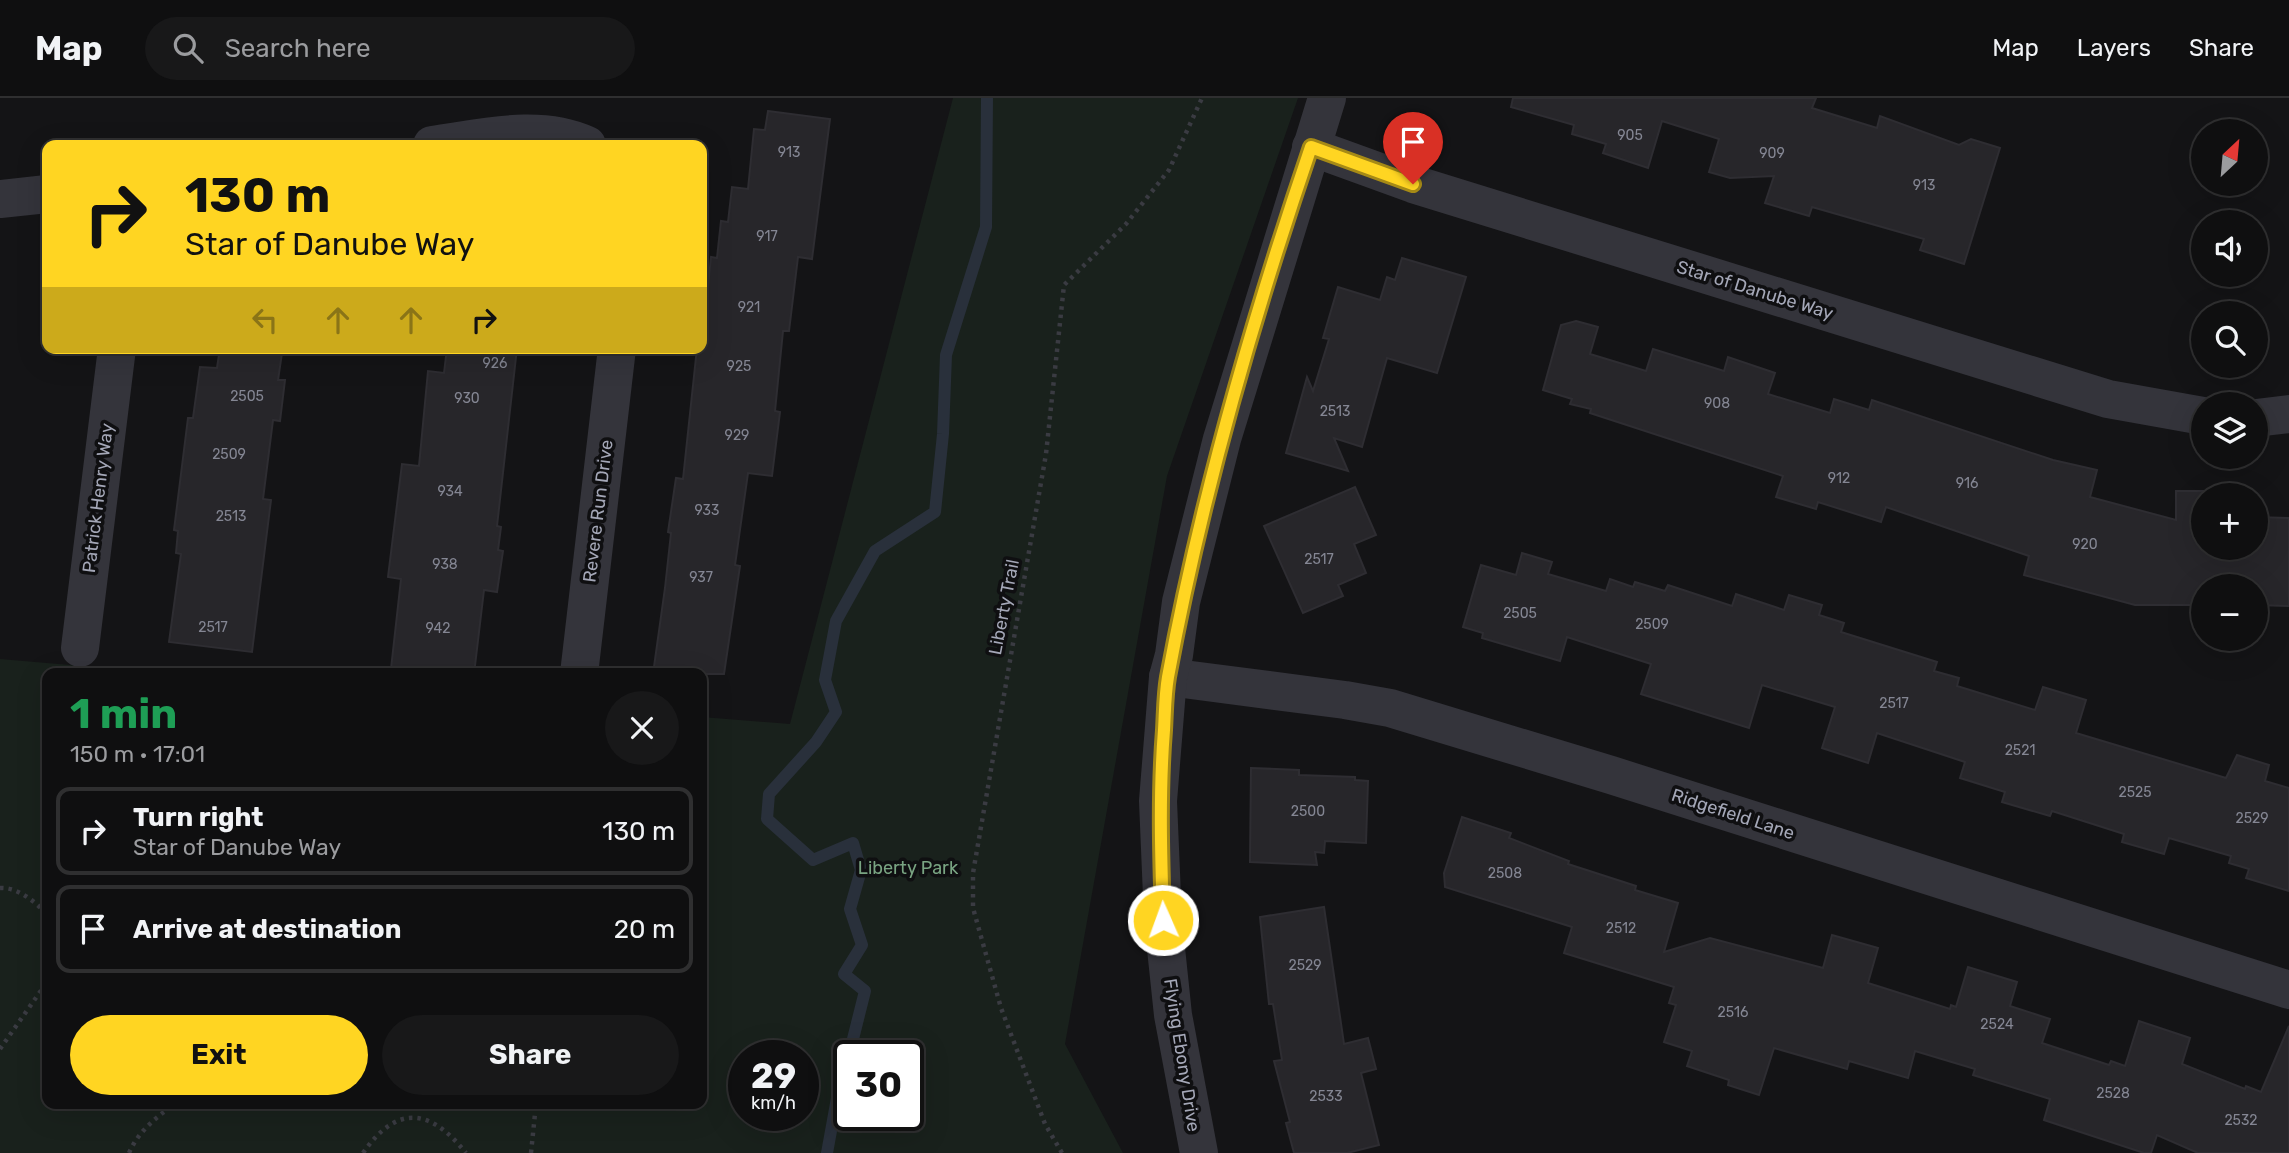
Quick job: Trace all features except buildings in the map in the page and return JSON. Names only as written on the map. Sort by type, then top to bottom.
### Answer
[{"type":"street","name":"Flying Ebony Drive","points":[[1199,1153],[1173,1015],[1163,920],[1158,801],[1168,677],[1174,655],[1181,602],[1222,439],[1327,98]]},
{"type":"street","points":[[469,140],[528,132],[576,140]]},
{"type":"street","name":"Star of Danube Way","points":[[1311,147],[1413,184],[2108,399],[2191,414]]},
{"type":"street","points":[[0,199],[42,195]]},
{"type":"street","name":"Patrick Henry Way","points":[[80,648],[116,354]]},
{"type":"street","name":"Revere Run Drive","points":[[580,668],[616,354]]},
{"type":"street","points":[[2268,417],[2289,414]]},
{"type":"street","name":"Ridgefield Lane","points":[[1168,677],[1345,699],[1390,709],[1611,775],[2289,990]]},
{"type":"path","name":"Liberty Trail","points":[[1062,1153],[1045,1124],[1001,1007],[973,908],[973,873],[1046,454],[1064,285],[1126,224],[1169,170],[1202,98]]},
{"type":"path","points":[[0,888],[6,888],[32,900],[42,909]]},
{"type":"path","points":[[0,1049],[42,989]]},
{"type":"path","points":[[129,1153],[134,1142],[157,1116],[168,1109]]},
{"type":"path","points":[[531,1153],[535,1109]]},
{"type":"path","points":[[363,1153],[377,1132],[402,1117],[426,1119],[448,1130],[466,1153]]},
{"type":"green space","name":"Liberty Park","points":[[953,98],[1298,98],[1167,476],[1065,1044],[1123,1153],[0,1153],[0,659],[105,668],[42,668],[42,1109],[707,1109],[707,717],[790,724]]},
{"type":"waterway","points":[[853,1040],[865,991],[844,974],[862,945],[850,909],[861,870],[853,843],[813,860],[767,819],[769,794],[816,742],[836,712],[825,680],[836,621],[875,551],[935,512],[943,434],[946,355],[986,227],[987,98]]},
{"type":"waterway","points":[[827,1153],[833,1120]]},
{"type":"route","points":[[1163,920],[1158,801],[1168,677],[1174,655],[1181,602],[1222,439],[1311,147],[1413,184]]}]
